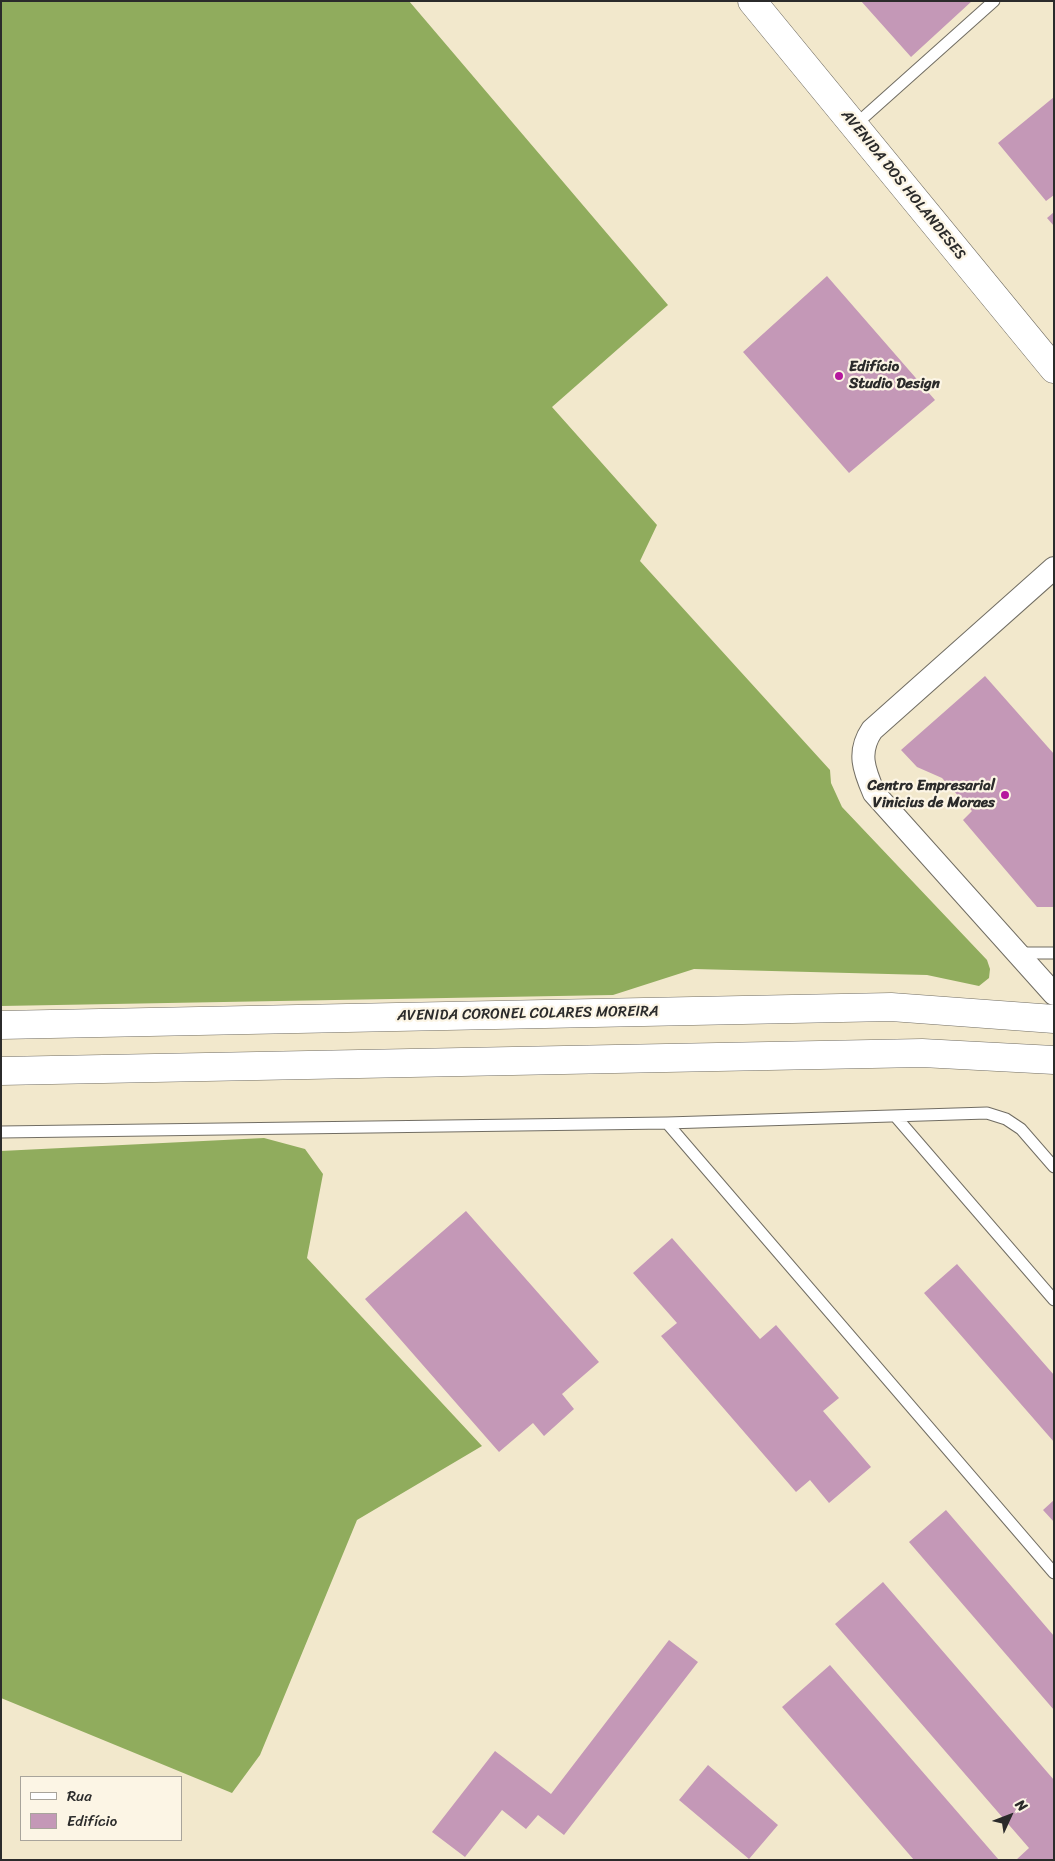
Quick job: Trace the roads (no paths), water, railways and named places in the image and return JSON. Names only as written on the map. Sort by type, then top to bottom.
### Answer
[{"type":"main road","name":"AVENIDA DOS HOLANDESES","points":[[752,1],[1054,369]]},
{"type":"main road","name":"AVENIDA CORONEL COLARES MOREIRA","points":[[1,1025],[890,1007],[1054,1019]]},
{"type":"main road","points":[[1,1071],[922,1053],[1054,1060]]},
{"type":"street","points":[[1054,568],[872,730],[866,739],[863,749],[863,764],[874,793],[1054,994]]},
{"type":"lane","points":[[854,126],[994,1]]},
{"type":"lane","points":[[1018,953],[1054,953]]},
{"type":"lane","points":[[1,1132],[667,1123],[987,1114],[1006,1119],[1021,1129],[1054,1168]]},
{"type":"lane","points":[[896,1117],[1054,1300]]},
{"type":"lane","points":[[667,1123],[1054,1573]]},
{"type":"place","name":"Edifício Studio Design","points":[[839,376]]},
{"type":"place","name":"Centro Empresarial Vinicius de Moraes","points":[[1005,795]]}]
